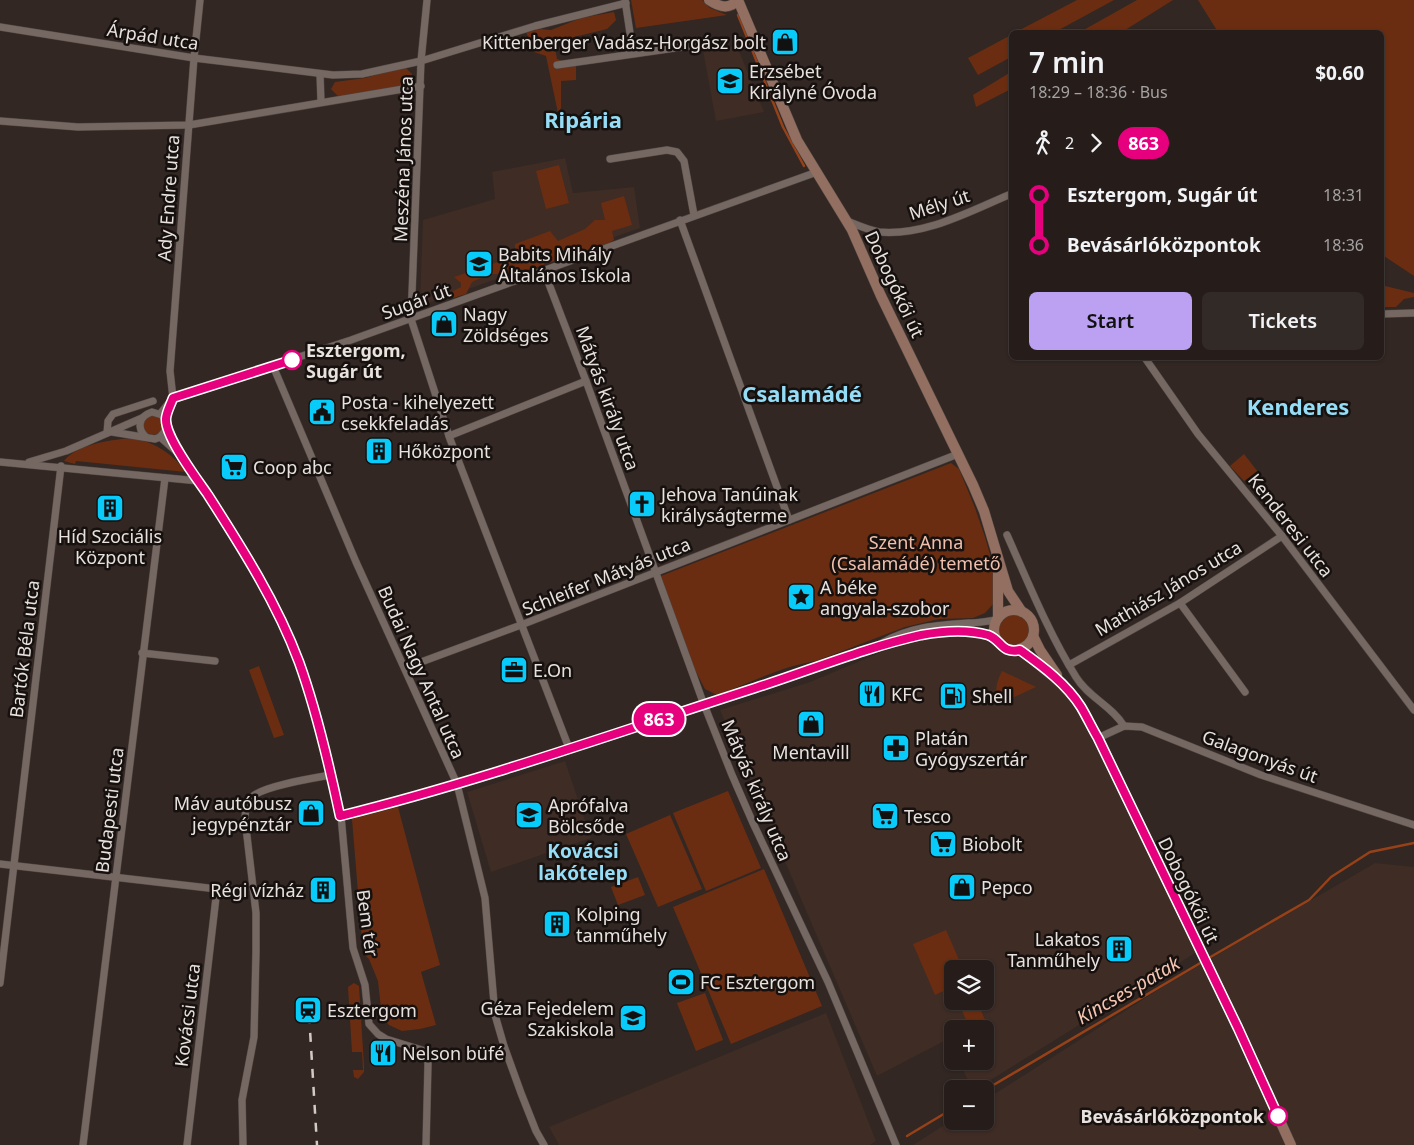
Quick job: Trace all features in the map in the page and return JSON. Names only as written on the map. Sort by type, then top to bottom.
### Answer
[{"type":"main road","points":[[709,0],[722,6],[736,2]]},
{"type":"main road","name":"Dobogókői út","points":[[736,2],[797,140],[852,230],[881,296],[958,454],[984,511],[1008,591],[1022,612]]},
{"type":"main road","name":"Dobogókői út","points":[[997,558],[997,619]]},
{"type":"main road","points":[[1011,610],[1022,612],[1028,616],[1034,629],[1030,643],[1020,650],[1006,649],[996,639],[994,629],[997,619],[1011,610]]},
{"type":"main road","name":"Dobogókői út","points":[[1033,636],[1060,682],[1080,706],[1098,738],[1238,1028],[1291,1145]]},
{"type":"main road","name":"Dobogókői út","points":[[1020,650],[1060,682]]},
{"type":"street","name":"Ady Endre utca","points":[[173,398],[170,371],[200,0]]},
{"type":"street","name":"Meszéna János utca","points":[[410,319],[422,86],[421,61],[427,0]]},
{"type":"street","name":"Árpád utca","points":[[0,27],[194,58],[320,74],[362,74],[421,61],[608,4],[626,2]]},
{"type":"street","points":[[626,2],[633,53]]},
{"type":"street","points":[[557,65],[724,41]]},
{"type":"street","points":[[320,74],[321,102]]},
{"type":"street","points":[[0,121],[78,127],[189,125],[422,86]]},
{"type":"street","points":[[610,159],[667,150],[677,152],[684,161],[694,215]]},
{"type":"street","name":"Sugár út","points":[[173,398],[273,366],[544,272],[680,220],[817,172]]},
{"type":"street","name":"Mély út","points":[[846,221],[879,232],[921,228],[937,224],[1009,195]]},
{"type":"street","points":[[680,220],[789,520]]},
{"type":"street","name":"Mátyás király utca","points":[[544,272],[586,381],[704,704],[753,823],[828,982],[896,1145]]},
{"type":"street","points":[[1384,314],[1414,314]]},
{"type":"street","points":[[410,319],[449,436],[569,748]]},
{"type":"street","name":"Kenderesi utca","points":[[1146,360],[1198,434],[1282,536],[1414,710]]},
{"type":"street","name":"Budai Nagy Antal utca","points":[[273,366],[356,562],[457,784],[484,898],[495,1015],[520,1093],[544,1145]]},
{"type":"street","points":[[449,436],[586,381]]},
{"type":"street","points":[[160,414],[173,398]]},
{"type":"street","points":[[109,432],[155,439],[160,437],[165,431],[173,398]]},
{"type":"street","points":[[109,432],[108,421],[113,414],[153,401]]},
{"type":"street","points":[[24,463],[66,452],[142,418],[148,413],[160,414]]},
{"type":"street","points":[[160,414],[181,455]]},
{"type":"street","points":[[142,418],[140,427],[143,434],[147,437]]},
{"type":"street","points":[[160,437],[181,455]]},
{"type":"street","name":"Schleifer Mátyás utca","points":[[404,668],[521,625],[958,454]]},
{"type":"street","name":"Bem tér","points":[[181,455],[199,481],[267,594],[299,662],[326,751],[340,816],[353,948],[365,985],[368,1021],[375,1031],[386,1039],[422,1050],[427,1056],[426,1145]]},
{"type":"street","points":[[0,462],[61,466],[199,481]]},
{"type":"street","name":"Bartók Béla utca","points":[[0,983],[61,466]]},
{"type":"street","name":"Budapesti utca","points":[[83,1145],[165,478]]},
{"type":"street","points":[[1007,535],[1059,646],[1081,685],[1118,716],[1124,726],[1098,738]]},
{"type":"street","name":"Mathiász János utca","points":[[1069,665],[1180,602],[1282,536]]},
{"type":"street","points":[[1180,602],[1246,692]]},
{"type":"street","points":[[877,646],[890,638],[914,630],[944,624],[997,619]]},
{"type":"street","points":[[340,816],[457,784],[783,679],[877,646],[943,632],[976,633],[996,639]]},
{"type":"street","points":[[142,653],[214,661]]},
{"type":"street","name":"Galagonyás út","points":[[1124,726],[1142,726],[1261,775],[1414,826]]},
{"type":"street","points":[[243,1145],[242,1100],[254,1037],[256,951],[256,913],[245,819],[246,808],[250,799],[262,791],[332,775]]},
{"type":"street","points":[[0,864],[116,876]]},
{"type":"street","name":"Kovácsi utca","points":[[116,876],[217,889],[187,1145]]},
{"type":"shaded area","name":"Erzsébet Királyné Óvoda","points":[[737,46],[764,112],[716,121],[703,51]]},
{"type":"shaded area","name":"Babits Mihály Általános Iskola","points":[[565,158],[573,193],[634,187],[640,228],[426,304],[420,301],[423,220],[495,199],[492,172]]},
{"type":"shaded area","points":[[967,634],[983,636],[990,644],[1008,652],[1015,652],[1031,660],[1058,687],[1098,738],[1200,950],[991,1080],[968,1080],[963,1070],[994,1070],[994,1020],[944,1020],[944,1041],[877,1076],[720,710],[810,682],[884,651],[929,637]]},
{"type":"shaded area","name":"Aprófalva Bölcsőde","points":[[565,761],[591,838],[491,872],[467,792]]},
{"type":"shaded area","points":[[1375,863],[1414,867],[1414,1145],[913,1145],[944,1125],[944,1130],[994,1130],[994,1094],[1172,981]]},
{"type":"shaded area","points":[[826,1013],[876,1141],[870,1145],[559,1145],[549,1127]]},
{"type":"green space","points":[[631,0],[702,0],[710,8],[727,15],[636,28]]},
{"type":"green space","points":[[1077,0],[1114,0],[1059,30],[1020,30]]},
{"type":"green space","points":[[1137,0],[1173,0],[1125,30],[1084,30]]},
{"type":"green space","points":[[1198,0],[1414,0],[1414,276],[1384,256],[1384,30],[1217,30]]},
{"type":"green space","points":[[614,12],[616,20],[607,29],[554,42],[557,59],[576,65],[576,80],[561,81],[561,108],[558,113],[546,56],[534,52],[526,32],[541,29],[551,30],[581,18]]},
{"type":"green space","points":[[1009,36],[1009,58],[978,75],[968,58]]},
{"type":"green space","points":[[405,67],[412,74],[410,85],[338,96],[331,89],[335,82],[365,78]]},
{"type":"green space","points":[[1009,73],[1009,90],[976,107],[973,95]]},
{"type":"green space","points":[[559,165],[569,203],[546,209],[536,171]]},
{"type":"green space","points":[[624,196],[632,225],[612,231],[614,240],[609,243],[516,274],[490,274],[472,282],[466,294],[453,298],[451,292],[461,287],[461,283],[454,277],[515,256],[515,244],[550,231],[558,241],[585,229],[595,220],[605,220],[601,203]]},
{"type":"green space","points":[[1384,286],[1414,293],[1414,297],[1404,299],[1396,307],[1384,307]]},
{"type":"green space","points":[[153,415],[160,418],[163,425],[160,432],[153,435],[146,432],[143,425],[146,418]]},
{"type":"green space","points":[[134,438],[163,450],[186,472],[76,461],[75,464],[64,461],[77,450],[86,447],[107,441]]},
{"type":"green space","points":[[1244,454],[1258,472],[1244,481],[1230,466]]},
{"type":"green space","name":"Szent Anna (Csalamádé) temető","points":[[951,463],[959,469],[975,508],[995,572],[993,604],[985,613],[973,618],[939,619],[905,627],[816,661],[778,671],[717,695],[705,689],[693,666],[661,576]]},
{"type":"green space","points":[[1014,615],[1026,619],[1030,631],[1026,643],[1014,647],[1002,643],[998,631],[1002,619]]},
{"type":"green space","points":[[259,666],[284,735],[274,738],[249,670]]},
{"type":"green space","points":[[1002,671],[1036,687],[999,704],[996,687]]},
{"type":"green space","points":[[728,791],[761,868],[706,891],[673,813]]},
{"type":"green space","points":[[398,807],[440,965],[421,972],[436,1025],[402,1031],[389,1025],[382,1017],[378,981],[369,959],[363,953],[352,819]]},
{"type":"green space","points":[[670,815],[702,889],[658,907],[626,834]]},
{"type":"green space","points":[[764,869],[822,1006],[731,1044],[673,907]]},
{"type":"green space","points":[[638,877],[645,895],[618,905],[611,887]]},
{"type":"green space","points":[[946,930],[959,960],[944,960],[944,991],[935,995],[913,944]]},
{"type":"green space","points":[[354,983],[359,986],[364,1066],[364,1072],[358,1079],[354,1077],[353,1070],[363,1070],[362,1052],[352,1052],[348,987]]},
{"type":"green space","points":[[705,993],[723,1040],[696,1051],[677,1003]]},
{"type":"green space","points":[[962,1010],[981,1010],[985,1020],[966,1020]]},
{"type":"waterway","points":[[738,15],[783,127],[804,166]]},
{"type":"waterway","name":"Kincses-patak","points":[[1207,959],[1309,900],[1331,877],[1370,852],[1414,843]]},
{"type":"waterway","name":"Kincses-patak","points":[[994,1085],[1202,962]]},
{"type":"waterway","name":"Kincses-patak","points":[[907,1136],[944,1114]]},
{"type":"railway","points":[[308,997],[317,1145]]},
{"type":"bus line","name":"863","points":[[292,360],[173,398],[166,420],[167,427],[181,455],[230,532],[281,621],[299,662],[320,727],[340,816],[401,801],[457,784],[783,679],[877,646],[935,633],[964,632],[990,636],[996,639],[1004,648],[1020,650],[1039,664],[1060,682],[1080,706],[1098,738],[1238,1028],[1278,1116]]},
{"type":"place","name":"Kittenberger Vadász-Horgász bolt","points":[[785,42]]},
{"type":"place","name":"Erzsébet Királyné Óvoda","points":[[730,81]]},
{"type":"place","name":"Babits Mihály Általános Iskola","points":[[479,264]]},
{"type":"place","name":"Nagy Zöldséges","points":[[444,324]]},
{"type":"place","name":"Esztergom, Sugár út","points":[[292,360]]},
{"type":"place","name":"Posta - kihelyezett csekkfeladás","points":[[322,412]]},
{"type":"place","name":"Hőközpont","points":[[379,451]]},
{"type":"place","name":"Coop abc","points":[[234,467]]},
{"type":"place","name":"Jehova Tanúinak királyságterme","points":[[642,504]]},
{"type":"place","name":"Híd Szociális Központ","points":[[110,508]]},
{"type":"place","name":"A béke angyala-szobor","points":[[801,597]]},
{"type":"place","name":"E.On","points":[[514,670]]},
{"type":"place","name":"KFC","points":[[872,694]]},
{"type":"place","name":"Shell","points":[[953,696]]},
{"type":"place","name":"Mentavill","points":[[811,724]]},
{"type":"place","name":"Platán Gyógyszertár","points":[[896,748]]},
{"type":"place","name":"Máv autóbusz jegypénztár","points":[[311,813]]},
{"type":"place","name":"Aprófalva Bölcsőde","points":[[529,815]]},
{"type":"place","name":"Tesco","points":[[885,816]]},
{"type":"place","name":"Biobolt","points":[[943,844]]},
{"type":"place","name":"Pepco","points":[[962,887]]},
{"type":"place","name":"Régi vízház","points":[[323,890]]},
{"type":"place","name":"Kolping tanműhely","points":[[557,924]]},
{"type":"place","name":"Lakatos Tanműhely","points":[[1119,949]]},
{"type":"place","name":"FC Esztergom","points":[[681,982]]},
{"type":"place","name":"Esztergom","points":[[308,1010]]},
{"type":"place","name":"Géza Fejedelem Szakiskola","points":[[633,1018]]},
{"type":"place","name":"Nelson büfé","points":[[383,1053]]},
{"type":"place","name":"Bevásárlóközpontok","points":[[1278,1116]]},
{"type":"district","name":"Ripária","points":[[583,119]]},
{"type":"district","name":"Csalamádé","points":[[802,393]]},
{"type":"district","name":"Kenderes","points":[[1298,406]]},
{"type":"district","name":"Kovácsi lakótelep","points":[[583,862]]}]
